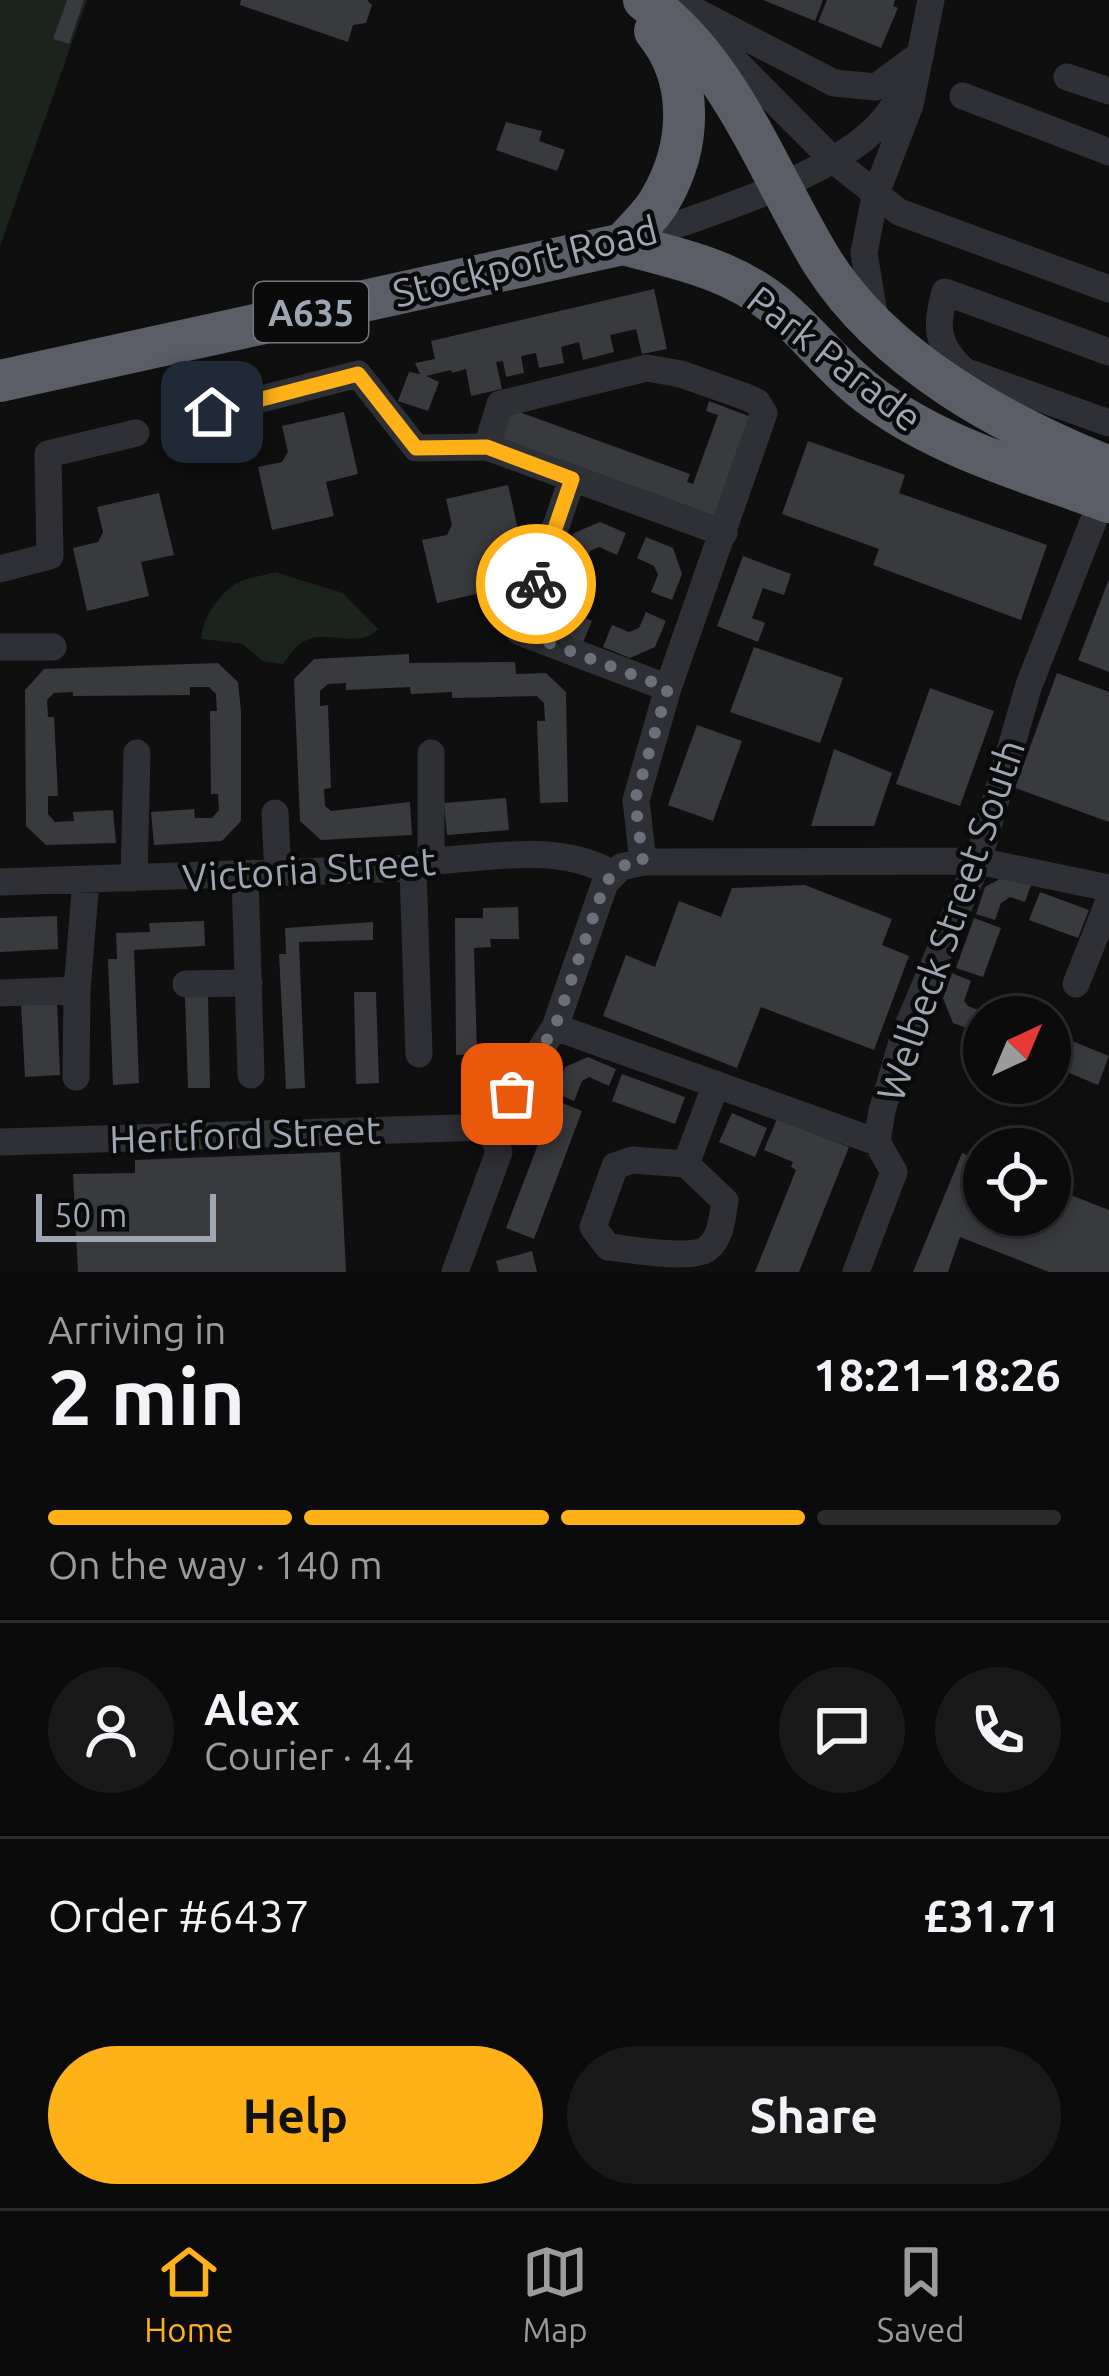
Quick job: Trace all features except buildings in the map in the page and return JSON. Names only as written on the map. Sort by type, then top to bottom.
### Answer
[{"type":"highway","points":[[623,244],[659,203],[678,161],[685,120],[682,80],[668,47],[641,15],[635,0]]},
{"type":"highway","name":"Park Parade","points":[[644,0],[665,14],[694,46],[826,268],[876,326],[960,395],[1036,438],[1107,490]]},
{"type":"highway","name":"Park Parade","points":[[623,244],[697,264],[743,283],[772,303],[874,399],[932,434],[1107,490]]},
{"type":"highway","name":"Stockport Road","points":[[0,381],[623,244]]},
{"type":"street","points":[[674,0],[834,83],[854,88],[876,87],[921,53]]},
{"type":"street","points":[[674,0],[875,196],[926,223],[1109,289]]},
{"type":"street","points":[[876,326],[864,254],[875,196],[910,105],[931,0]]},
{"type":"street","name":"Stockport Road","points":[[623,244],[778,185],[832,159],[877,127],[899,98],[921,53]]},
{"type":"street","points":[[1067,77],[1109,91]]},
{"type":"street","points":[[962,96],[1109,152]]},
{"type":"street","points":[[1109,352],[945,292],[936,328],[946,352],[964,370],[1109,423]]},
{"type":"street","points":[[487,447],[500,404],[647,368],[681,374],[746,397],[764,413],[668,688],[635,800],[643,862]]},
{"type":"street","points":[[212,412],[358,374],[416,448],[487,447],[724,533]]},
{"type":"street","points":[[0,569],[50,556],[48,454],[136,433]]},
{"type":"street","points":[[572,479],[520,632],[668,688]]},
{"type":"street","name":"Welbeck Street South","points":[[856,1272],[894,1172],[878,1142],[904,1035],[978,861],[1029,685],[1107,490]]},
{"type":"street","points":[[0,647],[53,647]]},
{"type":"street","points":[[134,878],[137,753]]},
{"type":"street","points":[[418,1054],[422,864],[431,753]]},
{"type":"street","points":[[275,813],[278,874]]},
{"type":"street","name":"Victoria Street","points":[[0,882],[245,876],[558,854],[593,862],[613,874]]},
{"type":"street","points":[[454,1272],[499,1152],[490,1126],[555,1027],[605,883],[621,866],[643,862],[978,861],[1109,888]]},
{"type":"street","points":[[245,876],[251,1075]]},
{"type":"street","points":[[76,1077],[86,880]]},
{"type":"street","points":[[1076,984],[1109,901]]},
{"type":"street","points":[[186,984],[248,983]]},
{"type":"street","points":[[0,992],[77,990]]},
{"type":"street","points":[[555,1027],[878,1142]]},
{"type":"street","points":[[686,1164],[716,1084]]},
{"type":"street","name":"Hertford Street","points":[[0,1142],[490,1126]]},
{"type":"street","points":[[632,1160],[686,1164],[724,1201],[719,1231],[708,1248],[693,1254],[608,1247],[593,1227],[615,1166],[632,1160]]},
{"type":"shaded area","points":[[0,0],[87,0],[0,246]]},
{"type":"shaded area","points":[[275,572],[343,593],[378,629],[362,638],[312,638],[297,646],[283,664],[262,661],[243,644],[202,639],[208,615],[231,587]]},
{"type":"way so far","points":[[512,1094],[555,1027],[605,883],[621,866],[643,862],[635,800],[668,688],[520,632],[536,584]]},
{"type":"route","points":[[212,412],[358,374],[416,448],[487,447],[572,479],[536,584]]}]
